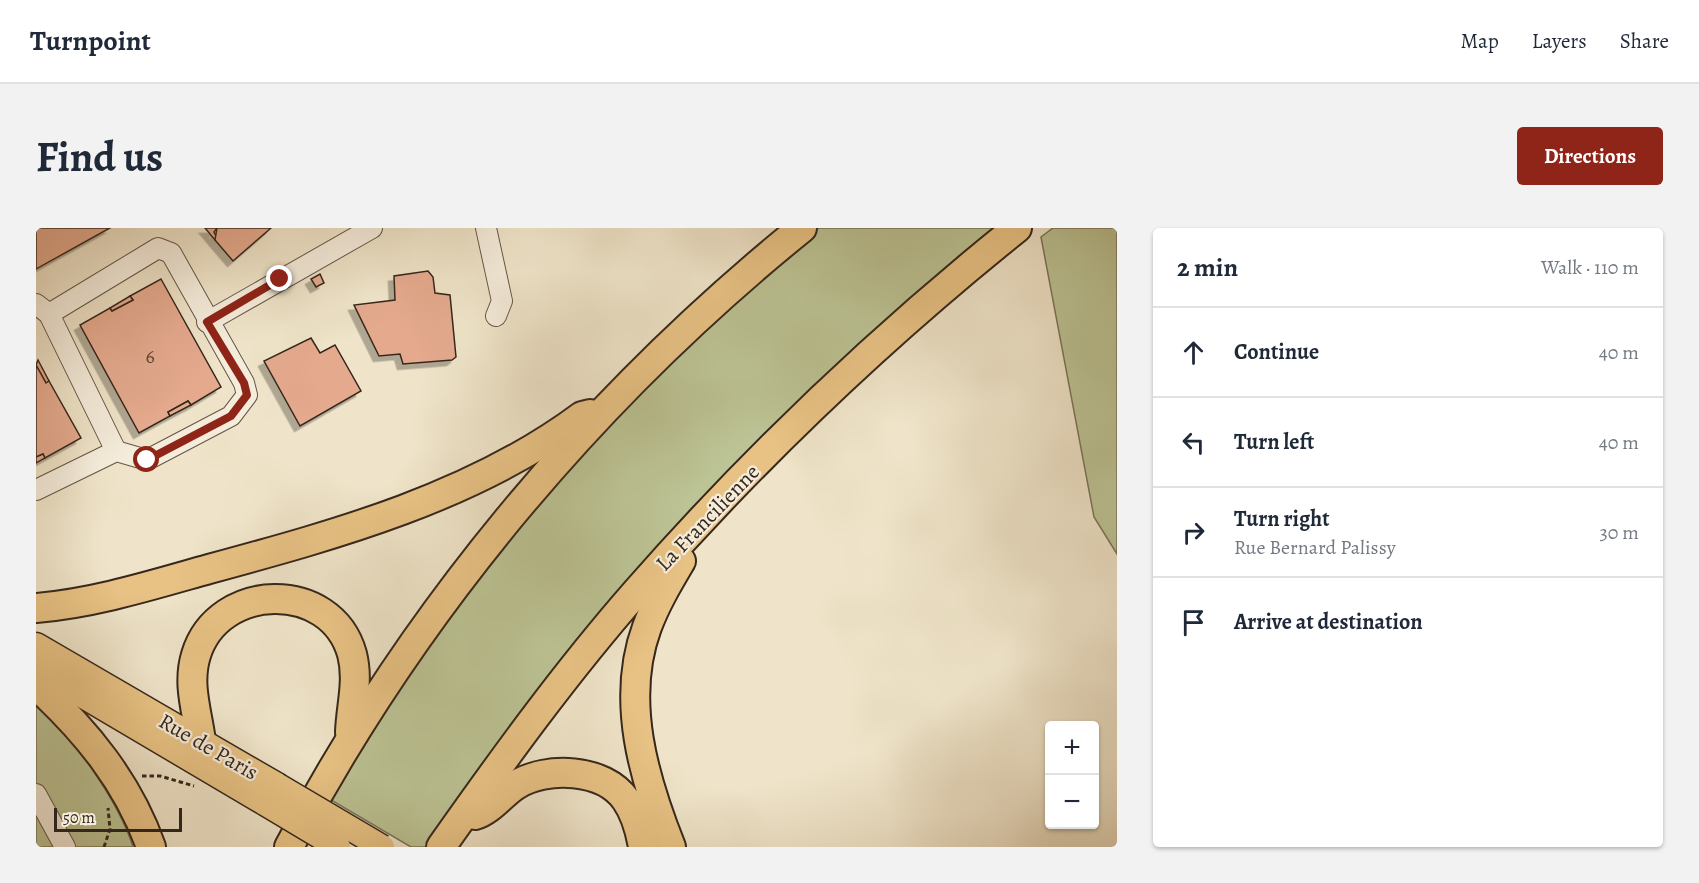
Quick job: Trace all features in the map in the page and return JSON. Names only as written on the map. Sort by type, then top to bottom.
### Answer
[{"type":"highway","points":[[289,847],[350,738],[391,675],[470,567],[604,410],[695,320],[802,228]]},
{"type":"highway","name":"La Francilienne","points":[[441,847],[577,664],[637,591],[835,386],[968,267],[1017,228]]},
{"type":"highway","points":[[36,608],[69,605],[148,586],[348,528],[444,493],[525,455],[582,416],[604,410]]},
{"type":"highway","points":[[671,847],[651,798],[642,761],[636,694],[639,660],[646,629],[661,594],[711,512]]},
{"type":"highway","points":[[201,741],[192,697],[192,676],[202,638],[221,616],[236,607],[269,598],[285,598],[314,606],[336,626],[345,639],[351,652],[356,679],[350,738]]},
{"type":"highway","points":[[36,685],[76,723],[101,754],[143,825],[151,847]]},
{"type":"highway","points":[[461,819],[480,813],[518,783],[556,771],[596,776],[625,798],[640,826],[643,847]]},
{"type":"main road","name":"Rue de Paris","points":[[36,645],[201,741],[338,847]]},
{"type":"main road","name":"Rue de Paris","points":[[36,668],[271,795],[382,847]]},
{"type":"street","points":[[207,322],[372,228]]},
{"type":"street","points":[[486,228],[502,301],[496,316]]},
{"type":"street","points":[[36,490],[116,451],[147,460],[231,416],[247,395],[244,383],[207,322],[171,253],[158,248],[42,309],[116,451]]},
{"type":"street","points":[[36,794],[65,847]]},
{"type":"path","points":[[104,847],[110,829],[108,806]]},
{"type":"green space","points":[[819,228],[996,228],[910,299],[428,847],[411,847],[326,797],[480,571],[588,442],[783,256]]},
{"type":"green space","points":[[1053,228],[1117,228],[1117,554],[1094,517],[1041,237]]},
{"type":"green space","points":[[36,704],[64,733],[93,770],[117,810],[133,847],[36,847]]},
{"type":"building","points":[[36,228],[110,228],[36,269]]},
{"type":"building","points":[[205,228],[217,228],[214,232],[217,238],[215,240]]},
{"type":"building","points":[[217,228],[271,228],[233,261],[215,240]]},
{"type":"building","points":[[428,271],[433,277],[435,293],[450,295],[456,357],[452,360],[403,364],[400,354],[379,356],[354,305],[395,300],[394,276]]},
{"type":"building","points":[[320,274],[324,283],[316,287],[311,279]]},
{"type":"building","points":[[161,279],[221,387],[191,405],[188,401],[168,412],[170,416],[139,433],[80,325],[110,308],[112,311],[133,300],[130,296]]},
{"type":"building","points":[[130,296],[133,300],[112,311],[110,308]]},
{"type":"building","points":[[311,338],[320,353],[335,345],[361,391],[300,426],[264,361]]},
{"type":"building","points":[[38,360],[49,381],[46,383],[36,365]]},
{"type":"building","points":[[36,365],[46,383],[49,381],[81,438],[45,458],[43,454],[36,457]]},
{"type":"building","points":[[188,401],[191,405],[170,416],[168,412]]},
{"type":"building","points":[[43,454],[45,458],[36,463],[36,457]]},
{"type":"route","points":[[147,460],[231,416],[240,407],[247,395],[244,383],[207,322],[280,279]]}]
